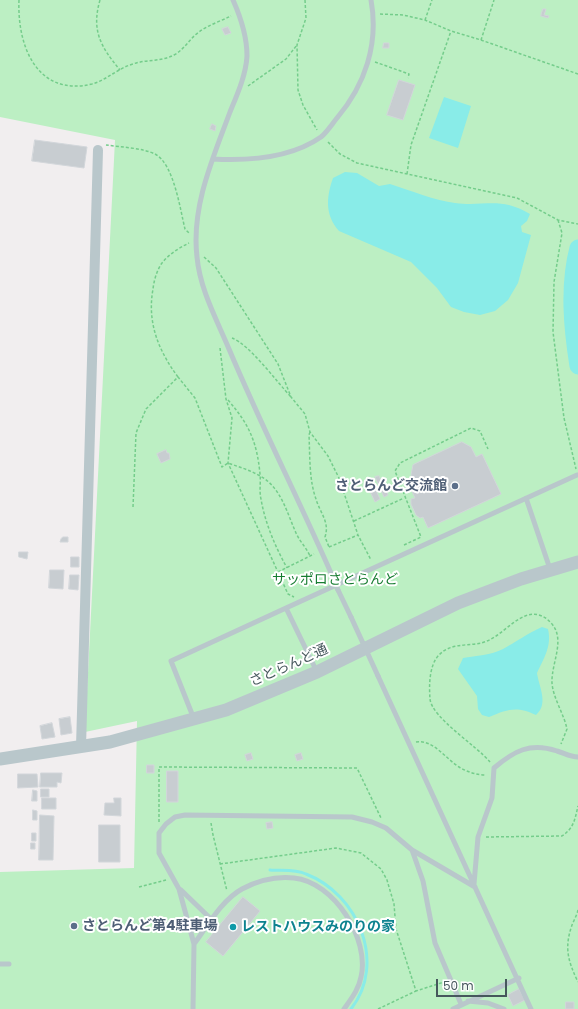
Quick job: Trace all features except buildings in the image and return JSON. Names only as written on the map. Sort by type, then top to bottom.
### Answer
[{"type":"street","points":[[81,747],[102,148]]},
{"type":"street","name":"さとらんど通","points":[[0,759],[81,747],[146,733],[226,710],[317,672],[458,603],[550,570],[578,562]]},
{"type":"lane","points":[[233,0],[245,36],[247,57],[237,94],[213,159],[200,200],[196,226],[196,254],[210,307],[252,403],[531,1009]]},
{"type":"lane","points":[[213,159],[242,161],[273,156],[296,149],[322,136],[347,106],[364,77],[372,45],[373,14],[371,0]]},
{"type":"lane","points":[[194,719],[171,661],[577,475]]},
{"type":"lane","points":[[526,498],[550,570]]},
{"type":"lane","points":[[286,608],[317,672]]},
{"type":"lane","points":[[474,886],[478,837],[492,798],[494,768],[518,750],[531,747],[556,750],[571,757],[578,757]]},
{"type":"lane","points":[[212,920],[180,889],[171,877],[159,853],[159,833],[166,824],[175,817],[185,815],[210,815],[352,817],[372,822],[386,828],[412,850],[474,886]]},
{"type":"lane","points":[[412,850],[423,881],[428,916],[436,943],[461,1004]]},
{"type":"lane","points":[[194,944],[229,899],[241,890],[268,878],[296,878],[323,888],[342,909],[354,929],[362,954],[361,977],[353,996],[344,1009]]},
{"type":"lane","points":[[180,889],[194,944],[193,1009]]},
{"type":"lane","points":[[0,964],[9,964]]},
{"type":"lane","points":[[453,1009],[518,978]]},
{"type":"lane","points":[[468,1001],[488,1003],[504,1009]]},
{"type":"path","points":[[19,0],[18,20],[22,38],[37,68],[49,81],[74,87],[94,84],[133,63],[163,60],[174,55],[183,50],[198,32],[238,12]]},
{"type":"path","points":[[100,0],[96,18],[98,39],[120,70]]},
{"type":"path","points":[[305,0],[306,18],[297,45],[298,90],[303,105],[322,136],[340,154],[357,163],[517,198],[558,220],[578,224]]},
{"type":"path","points":[[426,20],[432,0]]},
{"type":"path","points":[[481,40],[494,0]]},
{"type":"path","points":[[373,14],[403,15],[426,20],[451,31],[578,74]]},
{"type":"path","points":[[407,174],[411,145],[451,31]]},
{"type":"path","points":[[237,94],[286,59],[297,45]]},
{"type":"path","points":[[369,60],[409,74],[408,78]]},
{"type":"path","points":[[102,148],[153,153],[163,160],[170,174],[185,229],[196,239],[176,250],[162,263],[154,280],[150,300],[151,320],[163,355],[178,377],[196,398],[222,467],[228,463]]},
{"type":"path","points":[[558,220],[562,233],[554,282],[553,332],[564,418],[577,475]]},
{"type":"path","points":[[196,254],[207,258],[216,268],[278,364],[291,397]]},
{"type":"path","points":[[294,597],[288,594],[228,463],[232,418],[226,398],[220,353],[223,334],[238,340],[305,414],[310,432],[328,456],[339,478],[354,521],[371,560]]},
{"type":"path","points":[[133,507],[136,433],[146,409],[178,377]]},
{"type":"path","points":[[226,398],[247,425],[254,439],[261,476],[260,497],[274,541],[287,568]]},
{"type":"path","points":[[399,547],[421,537],[394,471],[400,463],[471,428],[480,431],[488,449]]},
{"type":"path","points":[[310,432],[311,473],[316,499],[326,524],[327,531],[325,537],[329,547]]},
{"type":"path","points":[[228,463],[261,476],[271,484],[282,500],[296,533],[305,545],[310,556]]},
{"type":"path","points":[[354,521],[404,498]]},
{"type":"path","points":[[494,768],[484,755],[435,711],[430,699],[431,674],[434,663],[439,655],[447,649],[490,640],[525,616],[535,614],[544,617],[556,628],[558,638],[552,683],[567,729],[564,740],[556,750]]},
{"type":"path","points":[[408,743],[421,741],[430,744],[465,770],[493,775]]},
{"type":"path","points":[[159,833],[159,767],[357,768],[386,828]]},
{"type":"path","points":[[478,837],[562,836],[569,832],[574,824],[578,806]]},
{"type":"path","points":[[210,815],[213,835],[229,899]]},
{"type":"path","points":[[220,864],[336,848],[361,853],[381,870],[387,880],[394,904],[396,928],[416,991]]},
{"type":"path","points":[[139,887],[154,884],[171,877]]},
{"type":"path","points":[[578,910],[572,925],[567,948],[569,962],[578,982]]},
{"type":"path","points":[[378,1009],[416,991],[450,980]]},
{"type":"green space","name":"サッポロさとらんど","points":[[0,0],[578,0],[578,1009],[0,1009],[0,872],[134,868],[137,721],[85,732],[115,140],[0,117]]},
{"type":"water","points":[[444,97],[471,106],[458,148],[429,138]]},
{"type":"water","points":[[345,172],[357,173],[379,186],[390,184],[431,198],[448,202],[510,205],[530,214],[527,221],[521,226],[522,232],[531,235],[518,283],[508,300],[495,311],[480,315],[464,312],[451,307],[437,288],[411,262],[339,231],[331,219],[328,199],[333,178]]},
{"type":"water","points":[[542,627],[548,629],[549,641],[547,652],[537,673],[543,701],[540,711],[536,715],[523,710],[507,710],[489,717],[482,715],[478,709],[477,696],[458,669],[463,658],[494,653]]},
{"type":"waterway","points":[[578,248],[572,292],[574,337],[578,366]]},
{"type":"waterway","points":[[270,870],[293,871],[306,874],[324,884],[340,897],[353,913],[362,932],[366,951],[366,971],[362,991],[351,1009]]},
{"type":"place","name":"さとらんど交流館","points":[[455,486]]},
{"type":"place","name":"さとらんど第4駐車場","points":[[74,926]]},
{"type":"place","name":"レストハウスみのりの家","points":[[233,927]]}]
